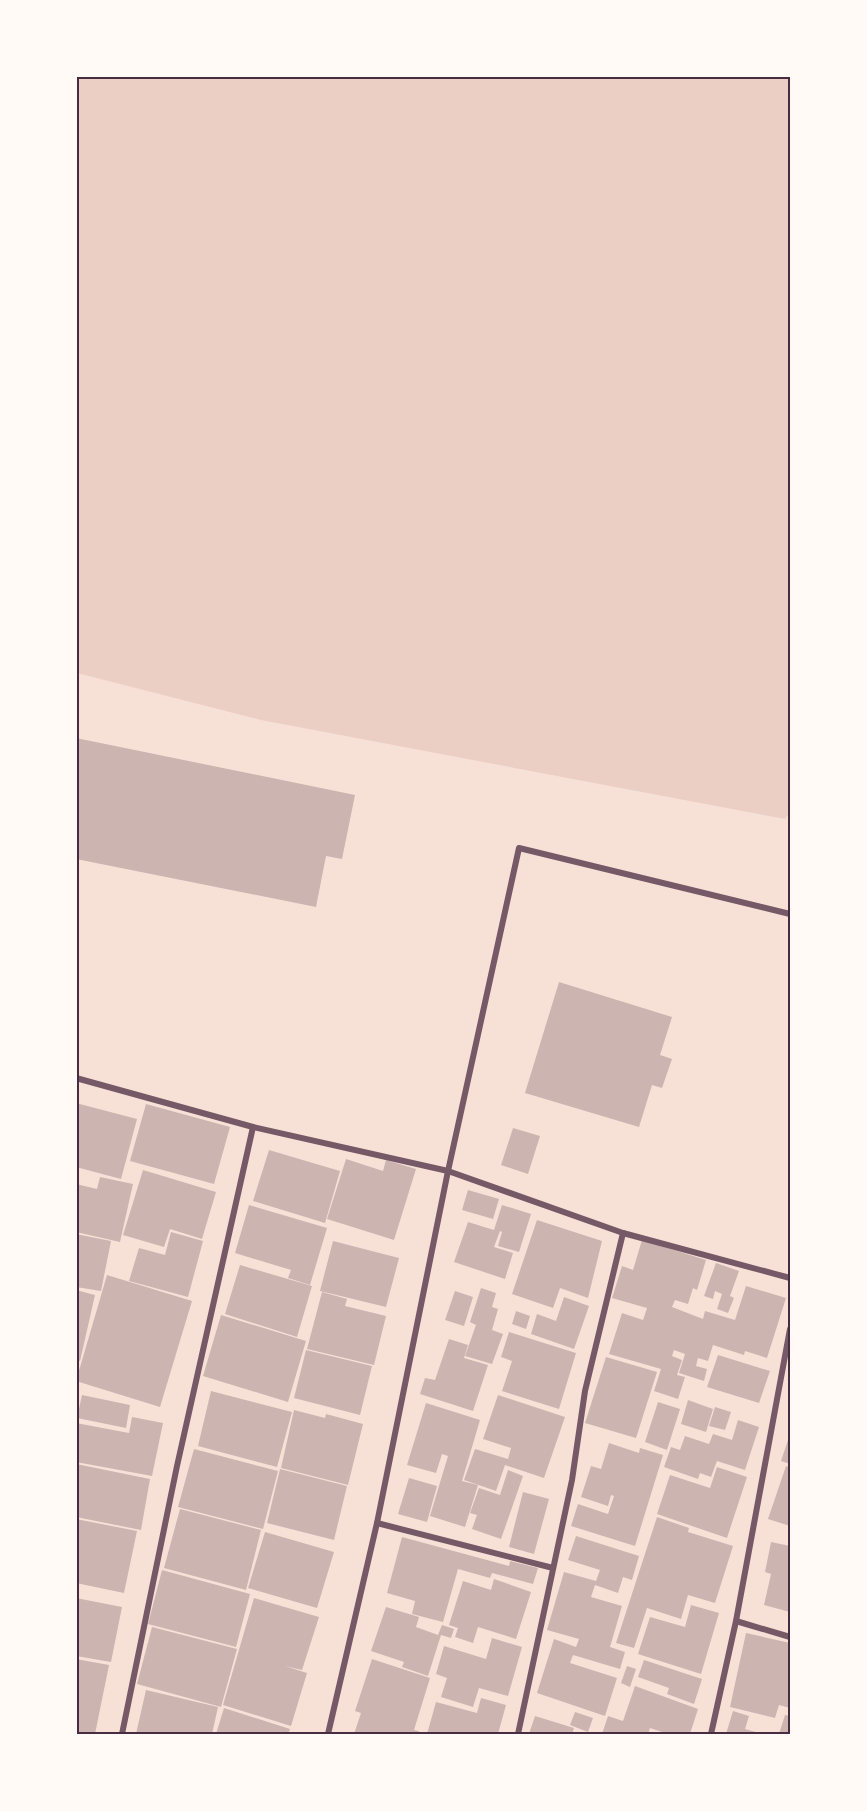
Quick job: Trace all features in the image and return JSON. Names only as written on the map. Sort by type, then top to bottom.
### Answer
[{"type":"street","points":[[327,1734],[377,1523],[448,1171],[519,848],[790,914]]},
{"type":"street","points":[[76,1078],[253,1127],[448,1171],[623,1233],[790,1278]]},
{"type":"street","points":[[122,1734],[177,1466],[253,1127]]},
{"type":"street","points":[[518,1734],[572,1480],[585,1392],[623,1233]]},
{"type":"street","points":[[711,1734],[736,1621],[790,1329]]},
{"type":"street","points":[[377,1523],[553,1568]]},
{"type":"street","points":[[736,1621],[790,1637]]},
{"type":"shaded area","points":[[76,77],[790,77],[790,812],[785,819],[261,720],[77,673]]},
{"type":"building","points":[[76,738],[355,795],[342,859],[326,856],[316,907],[76,859]]},
{"type":"building","points":[[559,982],[672,1017],[660,1055],[672,1059],[662,1088],[652,1085],[639,1127],[525,1093]]},
{"type":"building","points":[[76,1103],[137,1119],[121,1179],[76,1167]]},
{"type":"building","points":[[146,1104],[230,1127],[214,1184],[130,1161]]},
{"type":"building","points":[[513,1128],[540,1136],[528,1174],[501,1165]]},
{"type":"building","points":[[269,1150],[340,1171],[325,1223],[253,1201]]},
{"type":"building","points":[[346,1159],[383,1171],[386,1160],[416,1169],[394,1240],[327,1219]]},
{"type":"building","points":[[143,1170],[216,1192],[202,1239],[170,1229],[164,1247],[123,1235]]},
{"type":"building","points":[[100,1177],[133,1184],[120,1242],[76,1232],[76,1184],[97,1189]]},
{"type":"building","points":[[468,1190],[499,1199],[493,1219],[462,1210]]},
{"type":"building","points":[[249,1205],[327,1228],[310,1285],[288,1278],[291,1270],[235,1253]]},
{"type":"building","points":[[502,1205],[531,1214],[519,1252],[498,1246],[502,1232],[500,1231],[494,1247],[513,1253],[505,1279],[454,1262],[468,1222],[494,1230]]},
{"type":"building","points":[[537,1220],[602,1241],[588,1298],[560,1288],[553,1308],[512,1294]]},
{"type":"building","points":[[171,1232],[203,1241],[188,1297],[129,1281],[139,1248],[165,1255]]},
{"type":"building","points":[[76,1234],[111,1241],[101,1291],[76,1287]]},
{"type":"building","points":[[642,1240],[706,1260],[697,1290],[693,1288],[688,1304],[675,1300],[672,1307],[703,1319],[705,1311],[735,1320],[746,1286],[786,1298],[767,1358],[745,1351],[744,1355],[713,1345],[708,1361],[698,1358],[696,1366],[707,1369],[704,1381],[679,1373],[685,1354],[674,1350],[672,1356],[682,1360],[677,1375],[685,1377],[678,1399],[654,1391],[661,1369],[609,1354],[622,1313],[643,1320],[647,1308],[612,1298],[622,1266],[633,1270]]},
{"type":"building","points":[[333,1241],[399,1258],[386,1307],[320,1291]]},
{"type":"building","points":[[716,1263],[739,1271],[730,1296],[734,1298],[728,1313],[717,1309],[722,1294],[715,1291],[713,1299],[704,1296]]},
{"type":"building","points":[[240,1265],[312,1286],[297,1337],[225,1314]]},
{"type":"building","points":[[107,1275],[192,1301],[160,1407],[76,1381]]},
{"type":"building","points":[[481,1288],[496,1293],[492,1307],[498,1309],[492,1330],[503,1334],[492,1364],[465,1356],[476,1325],[470,1322]]},
{"type":"building","points":[[76,1290],[95,1295],[80,1361],[76,1360]]},
{"type":"building","points":[[455,1291],[473,1297],[464,1326],[445,1320]]},
{"type":"building","points":[[322,1292],[347,1299],[345,1306],[386,1316],[374,1365],[307,1349]]},
{"type":"building","points":[[564,1297],[589,1306],[574,1349],[531,1334],[537,1314],[556,1321]]},
{"type":"building","points":[[516,1311],[530,1316],[526,1329],[512,1324]]},
{"type":"building","points":[[221,1315],[306,1341],[288,1402],[203,1376]]},
{"type":"building","points":[[509,1332],[576,1353],[559,1409],[502,1391],[512,1361],[501,1357]]},
{"type":"building","points":[[449,1339],[468,1345],[464,1358],[488,1365],[473,1411],[420,1394],[425,1378],[435,1380]]},
{"type":"building","points":[[306,1350],[372,1366],[360,1415],[294,1398]]},
{"type":"building","points":[[718,1355],[770,1371],[759,1403],[707,1387]]},
{"type":"building","points":[[606,1357],[657,1372],[636,1438],[585,1423]]},
{"type":"building","points":[[211,1391],[292,1412],[277,1467],[198,1446]]},
{"type":"building","points":[[82,1395],[130,1405],[126,1428],[77,1418]]},
{"type":"building","points":[[498,1395],[565,1417],[544,1478],[505,1465],[496,1491],[464,1480],[475,1449],[508,1459],[511,1448],[483,1439]]},
{"type":"building","points":[[688,1400],[713,1409],[706,1432],[681,1424]]},
{"type":"building","points":[[658,1402],[680,1409],[667,1450],[645,1442]]},
{"type":"building","points":[[426,1403],[480,1420],[462,1481],[478,1485],[465,1527],[430,1516],[448,1456],[442,1454],[436,1473],[407,1465]]},
{"type":"building","points":[[715,1407],[731,1412],[725,1430],[709,1426]]},
{"type":"building","points":[[294,1410],[325,1418],[326,1414],[363,1424],[348,1485],[281,1468]]},
{"type":"building","points":[[132,1417],[163,1423],[152,1476],[76,1462],[76,1423],[129,1433]]},
{"type":"building","points":[[738,1420],[759,1427],[745,1470],[717,1461],[711,1477],[700,1473],[698,1479],[664,1467],[671,1447],[680,1450],[685,1436],[709,1444],[713,1434],[732,1440]]},
{"type":"building","points":[[790,1434],[790,1464],[781,1461]]},
{"type":"building","points":[[609,1443],[639,1453],[640,1448],[663,1455],[635,1546],[571,1526],[578,1504],[608,1514],[614,1496],[611,1495],[608,1506],[581,1497],[591,1466],[601,1469]]},
{"type":"building","points":[[194,1449],[278,1471],[263,1529],[178,1507]]},
{"type":"building","points":[[76,1464],[150,1479],[141,1530],[76,1517]]},
{"type":"building","points":[[786,1466],[790,1468],[790,1526],[768,1519]]},
{"type":"building","points":[[717,1467],[747,1477],[727,1538],[657,1514],[670,1475],[710,1488]]},
{"type":"building","points":[[280,1469],[347,1486],[334,1540],[267,1523]]},
{"type":"building","points":[[508,1470],[523,1476],[501,1539],[472,1529],[477,1515],[470,1513],[479,1488],[500,1495]]},
{"type":"building","points":[[409,1478],[437,1486],[427,1522],[398,1514]]},
{"type":"building","points":[[523,1492],[549,1499],[534,1554],[509,1547]]},
{"type":"building","points":[[180,1509],[261,1530],[246,1590],[164,1568]]},
{"type":"building","points":[[657,1517],[689,1528],[688,1532],[733,1546],[715,1603],[688,1595],[681,1619],[647,1608],[634,1648],[616,1643]]},
{"type":"building","points":[[76,1519],[137,1531],[124,1593],[76,1583]]},
{"type":"building","points":[[265,1532],[334,1552],[317,1608],[248,1588]]},
{"type":"building","points":[[576,1536],[639,1556],[632,1580],[623,1577],[618,1593],[595,1585],[591,1597],[622,1606],[610,1647],[625,1652],[620,1669],[573,1655],[570,1663],[617,1678],[605,1716],[537,1693],[554,1639],[576,1647],[579,1639],[547,1630],[564,1572],[596,1581],[600,1570],[568,1560]]},
{"type":"building","points":[[402,1537],[509,1566],[510,1561],[538,1568],[533,1584],[492,1573],[490,1578],[458,1569],[443,1622],[412,1614],[415,1601],[387,1593]]},
{"type":"building","points":[[771,1542],[790,1546],[790,1612],[764,1605],[771,1574],[765,1572]]},
{"type":"building","points":[[162,1570],[250,1594],[236,1647],[148,1624]]},
{"type":"building","points":[[494,1579],[531,1592],[516,1639],[478,1627],[473,1643],[455,1637],[458,1628],[449,1625],[463,1581],[491,1590]]},
{"type":"building","points":[[76,1598],[122,1607],[111,1662],[76,1656]]},
{"type":"building","points":[[254,1598],[319,1617],[302,1670],[285,1666],[307,1673],[291,1726],[223,1705]]},
{"type":"building","points":[[691,1605],[719,1613],[701,1674],[638,1654],[650,1617],[685,1627]]},
{"type":"building","points":[[386,1607],[419,1617],[416,1627],[438,1635],[442,1625],[454,1629],[451,1638],[441,1635],[428,1676],[402,1667],[404,1662],[371,1651]]},
{"type":"building","points":[[152,1627],[237,1649],[221,1707],[137,1684]]},
{"type":"building","points":[[746,1633],[790,1643],[790,1708],[779,1705],[775,1718],[730,1707]]},
{"type":"building","points":[[492,1638],[522,1647],[508,1696],[479,1688],[473,1707],[441,1697],[447,1678],[436,1674],[444,1646],[486,1659]]},
{"type":"building","points":[[76,1659],[109,1665],[95,1734],[76,1734]]},
{"type":"building","points":[[372,1659],[430,1678],[414,1730],[419,1731],[418,1734],[354,1734],[361,1713],[355,1711]]},
{"type":"building","points":[[644,1660],[702,1679],[694,1704],[667,1694],[669,1688],[638,1677]]},
{"type":"building","points":[[627,1666],[636,1669],[630,1687],[621,1683]]},
{"type":"building","points":[[635,1686],[698,1709],[690,1734],[668,1734],[650,1728],[648,1734],[602,1734],[608,1716],[623,1721]]},
{"type":"building","points":[[146,1690],[218,1707],[212,1734],[136,1734]]},
{"type":"building","points":[[481,1698],[506,1705],[498,1734],[427,1734],[436,1702],[477,1713]]},
{"type":"building","points":[[224,1708],[290,1729],[288,1734],[216,1734]]},
{"type":"building","points":[[733,1711],[749,1716],[745,1729],[763,1734],[726,1734]]},
{"type":"building","points":[[575,1712],[593,1718],[588,1732],[570,1725]]},
{"type":"building","points":[[785,1715],[790,1716],[790,1734],[779,1734]]},
{"type":"building","points":[[535,1716],[574,1728],[572,1734],[529,1734]]}]
